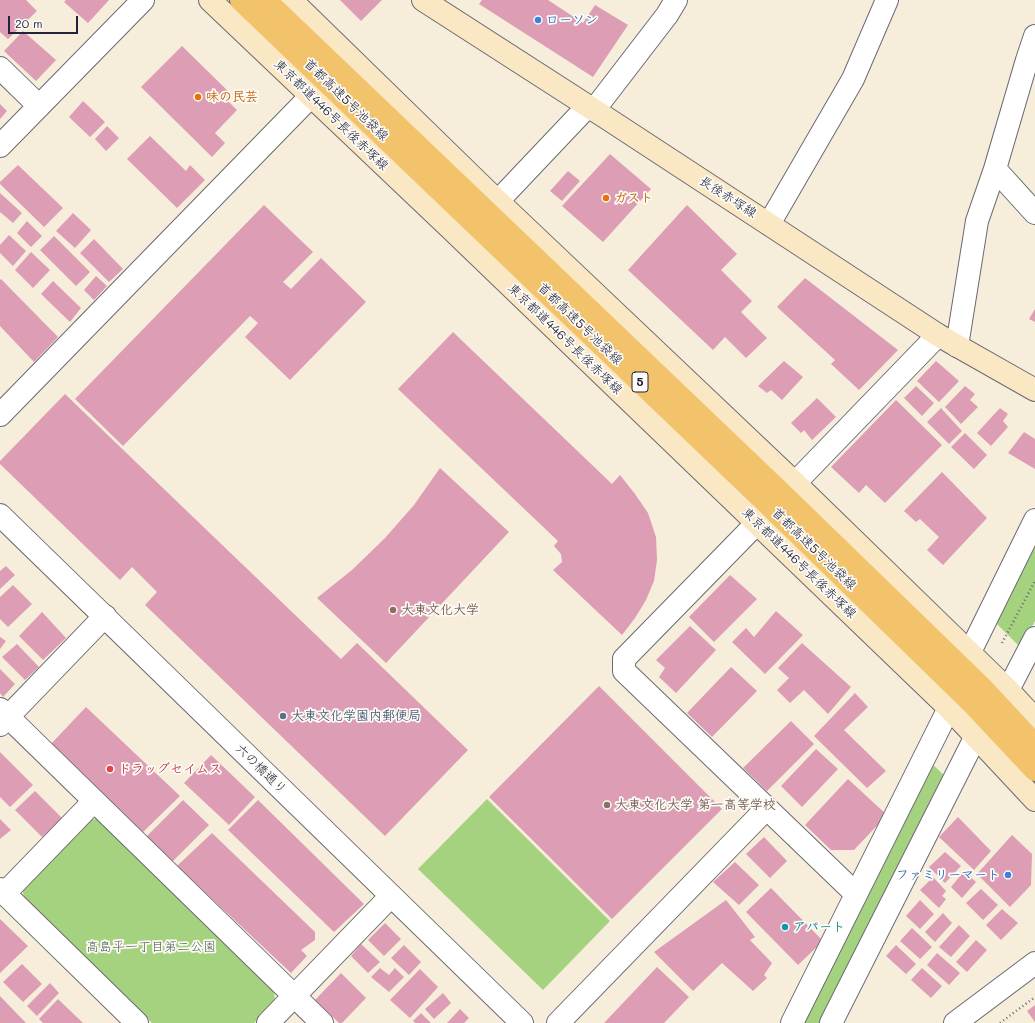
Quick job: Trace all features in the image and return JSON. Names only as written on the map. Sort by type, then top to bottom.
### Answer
[{"type":"highway","name":"首都高速5号池袋線","points":[[241,0],[787,523],[974,705],[1035,770]]},
{"type":"highway","name":"首都高速5号池袋線","points":[[265,0],[788,500],[983,689],[1035,745]]},
{"type":"main road","name":"東京都道446号長後赤塚線","points":[[210,0],[949,708],[1035,800]]},
{"type":"main road","points":[[291,0],[498,201],[795,483],[970,652],[1035,719]]},
{"type":"main road","name":"長後赤塚線","points":[[423,0],[948,340],[1035,390]]},
{"type":"street","points":[[0,146],[143,0]]},
{"type":"street","points":[[498,201],[591,108],[667,15],[676,0]]},
{"type":"street","points":[[769,224],[853,79],[887,0]]},
{"type":"street","points":[[795,483],[948,340],[977,221],[995,169],[1026,60],[1035,36]]},
{"type":"street","points":[[0,68],[39,106]]},
{"type":"street","points":[[0,415],[311,96]]},
{"type":"street","points":[[995,169],[1035,213]]},
{"type":"street","name":"六の橋通り","points":[[0,515],[522,1023]]},
{"type":"street","points":[[970,652],[1035,520]]},
{"type":"street","points":[[757,523],[624,659],[624,671],[856,894]]},
{"type":"street","points":[[104,616],[3,717],[94,802],[322,1023]]},
{"type":"street","points":[[1008,690],[1035,638]]},
{"type":"street","points":[[792,1023],[949,708]]},
{"type":"street","points":[[831,1023],[976,736]]},
{"type":"street","points":[[94,802],[2,891],[137,1023]]},
{"type":"street","points":[[558,1023],[767,808]]},
{"type":"street","points":[[268,1023],[391,896]]},
{"type":"street","points":[[955,1023],[1035,963]]},
{"type":"path","points":[[1002,643],[1035,581]]},
{"type":"path","points":[[1000,1023],[1035,996]]},
{"type":"green space","points":[[1035,534],[1035,621],[1021,648],[993,620]]},
{"type":"green space","points":[[930,762],[947,778],[822,1023],[799,1023]]},
{"type":"green space","points":[[487,799],[610,921],[543,990],[418,869]]},
{"type":"green space","name":"高島平一丁目第二公園","points":[[97,819],[274,991],[275,1001],[254,1023],[152,1023],[24,898],[22,886],[85,820]]},
{"type":"building","points":[[0,0],[26,0],[37,11],[8,39],[0,32]]},
{"type":"building","points":[[66,0],[109,0],[88,23],[64,2]]},
{"type":"building","points":[[340,0],[382,0],[361,21]]},
{"type":"building","points":[[482,0],[548,0],[583,23],[595,5],[628,25],[593,77],[479,4]]},
{"type":"building","points":[[23,31],[56,60],[36,81],[4,51]]},
{"type":"building","points":[[182,46],[231,94],[226,99],[237,110],[215,133],[225,143],[212,157],[141,87]]},
{"type":"building","points":[[83,101],[105,122],[90,137],[69,117]]},
{"type":"building","points":[[0,104],[7,111],[0,119]]},
{"type":"building","points":[[107,126],[119,138],[106,151],[95,139]]},
{"type":"building","points":[[150,136],[186,171],[190,165],[205,180],[177,208],[127,159]]},
{"type":"building","points":[[610,154],[651,189],[603,242],[562,206]]},
{"type":"building","points":[[18,165],[63,208],[44,227],[0,184],[0,182]]},
{"type":"building","points":[[568,171],[580,181],[562,201],[550,191]]},
{"type":"building","points":[[0,193],[22,213],[13,223],[0,212]]},
{"type":"building","points":[[264,205],[313,252],[283,282],[291,289],[321,258],[366,302],[290,380],[245,337],[258,323],[250,316],[123,446],[75,399]]},
{"type":"building","points":[[687,205],[737,254],[721,270],[752,301],[741,312],[767,338],[746,358],[725,337],[713,350],[628,270]]},
{"type":"building","points":[[73,213],[91,230],[75,248],[56,231]]},
{"type":"building","points":[[27,221],[42,236],[31,247],[17,233]]},
{"type":"building","points":[[9,235],[26,251],[13,266],[0,253],[0,245]]},
{"type":"building","points":[[54,236],[90,272],[76,286],[40,250]]},
{"type":"building","points":[[94,239],[123,269],[109,282],[80,253]]},
{"type":"building","points":[[31,252],[50,270],[33,288],[15,270]]},
{"type":"building","points":[[96,276],[107,286],[94,300],[84,290]]},
{"type":"building","points":[[805,278],[898,350],[859,390],[831,364],[835,360],[777,307]]},
{"type":"building","points":[[1,279],[58,337],[34,362],[0,326]]},
{"type":"building","points":[[53,281],[81,308],[70,322],[41,294]]},
{"type":"building","points":[[1035,309],[1035,322],[1029,319]]},
{"type":"building","points":[[453,332],[612,484],[620,475],[648,513],[656,537],[657,560],[654,581],[646,600],[622,635],[553,570],[562,562],[561,554],[554,546],[558,541],[398,389]]},
{"type":"building","points":[[784,361],[803,377],[782,400],[771,390],[767,393],[758,386]]},
{"type":"building","points":[[936,361],[959,381],[939,402],[917,381]]},
{"type":"building","points":[[916,386],[934,403],[922,416],[904,398]]},
{"type":"building","points":[[965,386],[975,394],[970,400],[978,407],[961,424],[945,407]]},
{"type":"building","points":[[65,394],[341,659],[357,643],[468,750],[385,836],[145,605],[157,592],[132,567],[120,580],[0,464],[0,461]]},
{"type":"building","points":[[817,398],[836,417],[812,440],[804,430],[801,433],[791,423]]},
{"type":"building","points":[[896,400],[942,445],[885,503],[866,485],[859,493],[831,467]]},
{"type":"building","points":[[941,408],[962,431],[949,444],[927,422]]},
{"type":"building","points":[[1000,408],[1008,414],[1003,421],[1008,427],[991,446],[977,433]]},
{"type":"building","points":[[1024,432],[1035,439],[1035,469],[1008,453]]},
{"type":"building","points":[[965,433],[987,455],[974,469],[951,447]]},
{"type":"building","points":[[440,468],[509,532],[386,663],[317,598],[352,570],[385,538],[414,505]]},
{"type":"building","points":[[942,472],[987,518],[943,565],[927,550],[939,537],[920,519],[916,522],[904,511]]},
{"type":"building","points":[[6,566],[15,575],[0,589],[0,571]]},
{"type":"building","points":[[730,575],[757,599],[714,642],[689,617]]},
{"type":"building","points":[[13,585],[32,604],[8,627],[0,619],[0,597]]},
{"type":"building","points":[[776,611],[803,635],[765,674],[732,642],[746,628],[754,637]]},
{"type":"building","points":[[42,612],[66,638],[43,660],[19,636]]},
{"type":"building","points":[[690,626],[716,650],[676,693],[659,677],[665,668],[656,660]]},
{"type":"building","points":[[0,637],[6,641],[0,649]]},
{"type":"building","points":[[802,643],[851,687],[828,714],[804,690],[790,703],[777,690],[789,678],[778,668]]},
{"type":"building","points":[[17,644],[39,667],[25,680],[2,657]]},
{"type":"building","points":[[731,667],[757,691],[712,737],[687,713]]},
{"type":"building","points":[[0,669],[15,684],[3,697],[0,693]]},
{"type":"building","points":[[599,686],[722,809],[612,919],[489,797]]},
{"type":"building","points":[[855,693],[868,707],[844,730],[886,771],[867,788],[814,736]]},
{"type":"building","points":[[86,707],[180,796],[143,832],[49,746]]},
{"type":"building","points":[[791,721],[814,744],[767,791],[743,768]]},
{"type":"building","points":[[816,749],[838,769],[802,807],[781,786]]},
{"type":"building","points":[[0,752],[33,785],[10,807],[0,797]]},
{"type":"building","points":[[211,755],[255,797],[229,825],[184,783]]},
{"type":"building","points":[[848,779],[887,815],[854,850],[831,850],[805,825]]},
{"type":"building","points":[[35,791],[62,818],[42,837],[15,810]]},
{"type":"building","points":[[183,800],[209,825],[172,862],[146,837]]},
{"type":"building","points":[[258,800],[364,904],[334,932],[228,830]]},
{"type":"building","points":[[958,817],[991,851],[974,870],[939,837]]},
{"type":"building","points":[[0,819],[11,830],[0,839]]},
{"type":"building","points":[[212,833],[315,932],[315,940],[301,950],[307,956],[291,973],[177,866]]},
{"type":"building","points":[[1012,835],[1032,854],[1031,885],[1010,907],[977,874]]},
{"type":"building","points":[[764,837],[787,861],[770,878],[746,854]]},
{"type":"building","points":[[945,852],[961,866],[945,883],[929,867]]},
{"type":"building","points":[[735,862],[759,885],[739,905],[713,882]]},
{"type":"building","points":[[964,871],[976,882],[962,898],[951,887]]},
{"type":"building","points":[[933,877],[946,891],[942,896],[946,899],[939,908],[920,890]]},
{"type":"building","name":"アパート","points":[[771,888],[823,941],[798,965],[746,912]]},
{"type":"building","points":[[981,889],[998,905],[983,920],[966,903]]},
{"type":"building","points":[[726,900],[755,937],[750,940],[772,963],[764,975],[767,978],[753,991],[722,963],[693,991],[654,952]]},
{"type":"building","points":[[920,900],[934,914],[920,929],[906,916]]},
{"type":"building","points":[[1002,909],[1018,923],[1001,940],[986,925]]},
{"type":"building","points":[[943,913],[952,923],[935,942],[925,932]]},
{"type":"building","points":[[0,919],[28,946],[0,973]]},
{"type":"building","points":[[385,923],[401,939],[384,956],[368,940]]},
{"type":"building","points":[[959,925],[970,936],[951,957],[939,947]]},
{"type":"building","points":[[912,928],[932,947],[920,959],[900,941]]},
{"type":"building","points":[[976,940],[987,950],[967,972],[956,962]]},
{"type":"building","points":[[361,944],[380,962],[368,973],[351,956]]},
{"type":"building","points":[[404,945],[421,962],[409,975],[391,958]]},
{"type":"building","points":[[896,945],[916,964],[906,974],[886,956]]},
{"type":"building","points":[[937,953],[960,973],[949,985],[927,965]]},
{"type":"building","points":[[22,964],[42,984],[23,1002],[3,982]]},
{"type":"building","points":[[657,967],[689,997],[664,1023],[604,1023]]},
{"type":"building","points":[[380,968],[389,975],[395,968],[404,977],[389,992],[371,977]]},
{"type":"building","points":[[922,968],[942,986],[931,998],[911,980]]},
{"type":"building","points":[[420,969],[438,987],[410,1018],[390,1000]]},
{"type":"building","points":[[341,973],[366,998],[342,1023],[339,1023],[315,1000]]},
{"type":"building","points":[[50,983],[59,993],[37,1016],[27,1006]]},
{"type":"building","points":[[443,993],[451,1003],[434,1019],[425,1009]]},
{"type":"building","points":[[0,996],[26,1023],[0,1023]]},
{"type":"building","points":[[58,999],[83,1023],[43,1023],[39,1019]]},
{"type":"building","points":[[1035,1005],[1035,1022],[1027,1011]]},
{"type":"building","points":[[460,1009],[469,1018],[464,1023],[447,1023]]},
{"type":"building","points":[[421,1013],[431,1023],[415,1023],[413,1021]]},
{"type":"place","name":"ローソン","points":[[538,20]]},
{"type":"place","name":"味の民芸","points":[[198,97]]},
{"type":"place","name":"ガスト","points":[[606,198]]},
{"type":"place","name":"大東文化大学","points":[[393,610]]},
{"type":"place","name":"大東文化学園内郵便局","points":[[283,716]]},
{"type":"place","name":"ドラッグセイムス","points":[[110,769]]},
{"type":"place","name":"大東文化大学 第一高等学校","points":[[607,805]]},
{"type":"place","name":"ファミリーマート","points":[[1008,875]]},
{"type":"place","name":"アパート","points":[[785,927]]}]
